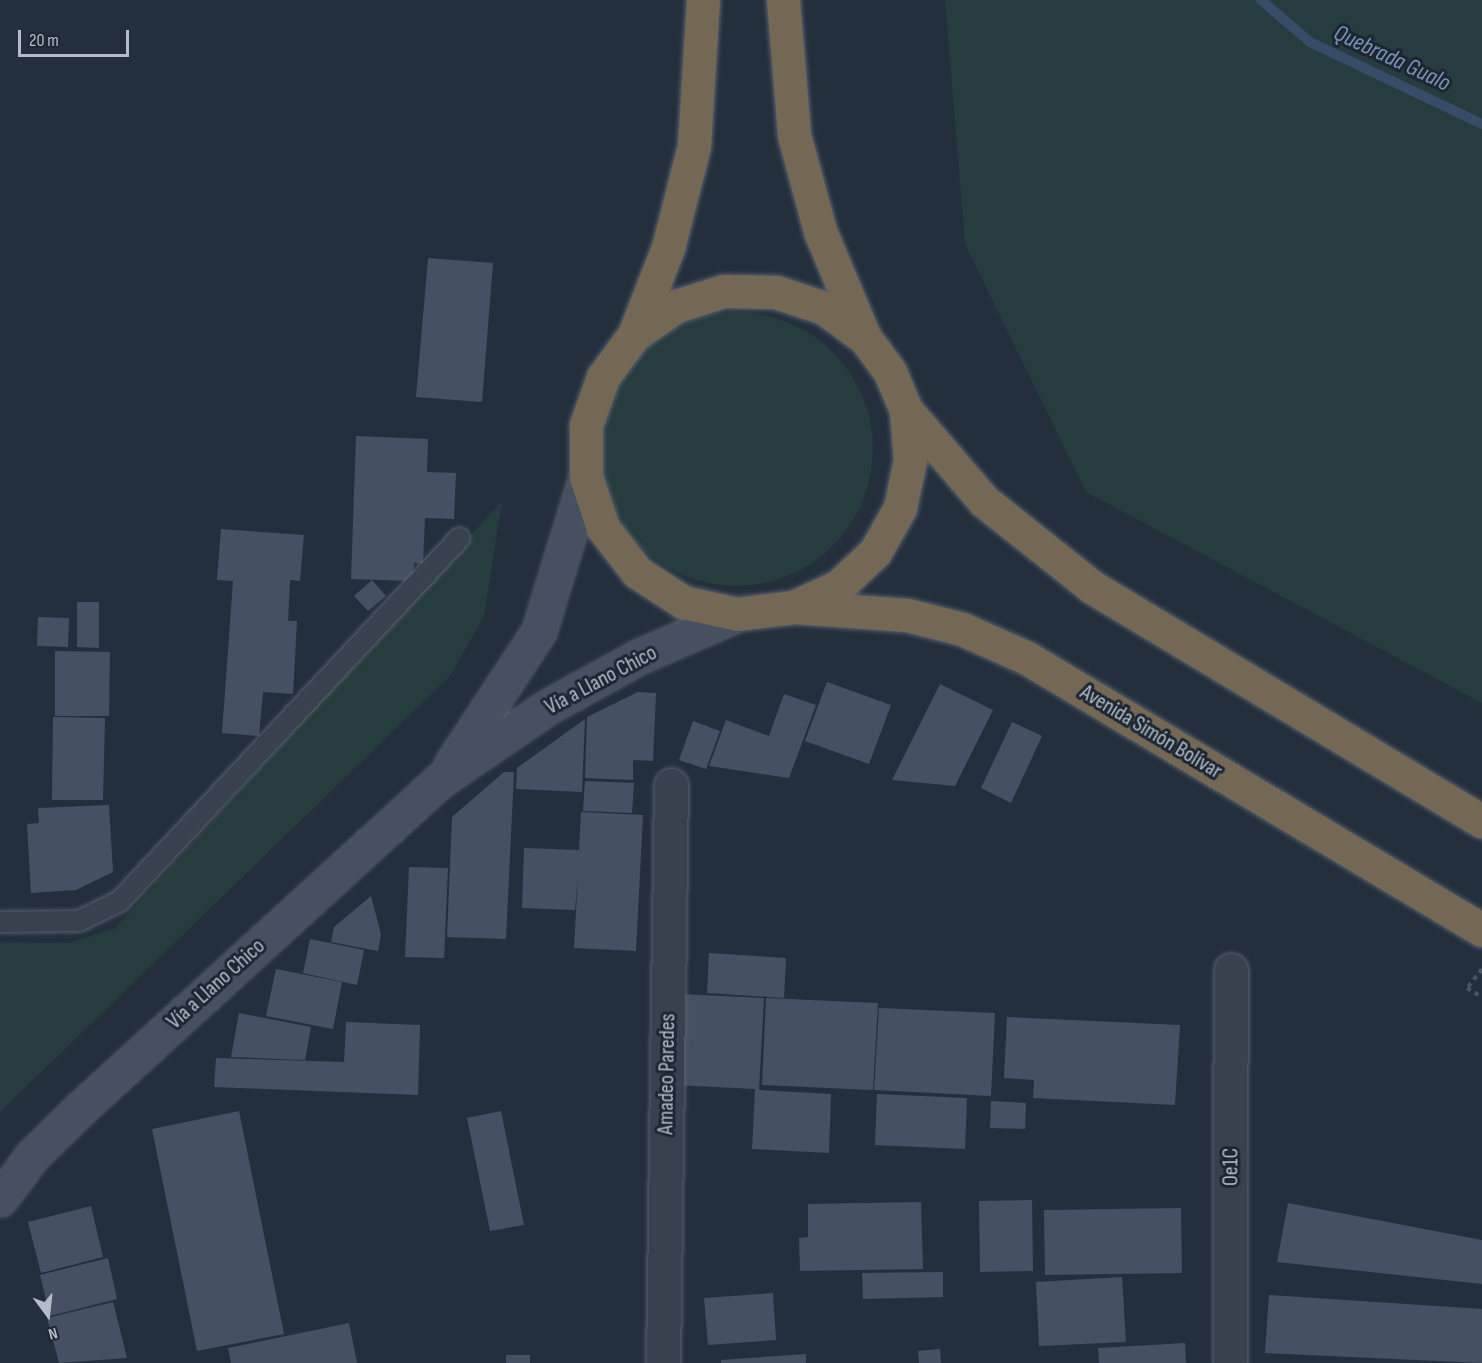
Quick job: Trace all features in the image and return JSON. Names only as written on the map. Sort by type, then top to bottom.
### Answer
[{"type":"highway","points":[[703,0],[694,146],[668,248],[634,335],[603,376],[589,415],[586,477],[603,528],[637,572],[683,602],[737,614],[794,607],[839,586],[875,552],[900,508],[910,460],[906,410]]},
{"type":"highway","points":[[783,0],[794,135],[820,231],[865,338],[890,372],[906,410],[984,501],[1092,587],[1482,821]]},
{"type":"highway","points":[[634,335],[676,306],[724,291],[776,292],[824,308],[865,338]]},
{"type":"highway","name":"Avenida Simón Bolívar","points":[[794,607],[907,615],[962,629],[1027,658],[1482,930]]},
{"type":"street","name":"Vía a Llano Chico","points":[[442,779],[539,631],[586,477]]},
{"type":"street","name":"Vía a Llano Chico","points":[[0,1199],[32,1156],[80,1109],[442,779],[549,706],[639,656],[737,614]]},
{"type":"street","name":"Amadeo Paredes","points":[[663,1363],[671,785]]},
{"type":"street","name":"Oe1C","points":[[1230,1363],[1231,970]]},
{"type":"lane","points":[[0,922],[79,921],[120,901],[460,538]]},
{"type":"path","points":[[1482,969],[1467,988],[1482,997]]},
{"type":"green space","points":[[945,0],[1482,0],[1482,703],[1086,492],[965,244]]},
{"type":"green space","points":[[736,312],[776,318],[812,335],[833,352],[850,373],[867,409],[873,449],[867,489],[850,525],[833,546],[812,563],[776,580],[736,586],[696,580],[660,563],[639,546],[622,525],[605,489],[599,449],[605,409],[622,373],[639,352],[660,335],[696,318]]},
{"type":"green space","points":[[502,501],[484,616],[451,675],[0,1112],[0,942],[69,943],[115,928]]},
{"type":"building","points":[[428,258],[493,263],[482,402],[416,397]]},
{"type":"building","points":[[356,436],[428,439],[427,472],[456,473],[454,519],[425,518],[423,563],[414,563],[413,581],[351,579]]},
{"type":"building","points":[[221,529],[304,535],[300,581],[290,580],[288,621],[297,621],[293,694],[263,692],[259,736],[222,733],[233,581],[217,580]]},
{"type":"building","points":[[372,580],[386,596],[368,611],[354,596]]},
{"type":"building","points":[[77,602],[99,602],[99,648],[77,647]]},
{"type":"building","points":[[38,617],[69,618],[68,647],[37,646]]},
{"type":"building","points":[[55,651],[110,652],[109,716],[55,716]]},
{"type":"building","points":[[827,682],[891,705],[869,764],[805,741]]},
{"type":"building","points":[[940,684],[993,710],[955,786],[892,780]]},
{"type":"building","points":[[638,692],[656,693],[653,761],[633,760],[633,780],[585,778],[587,717]]},
{"type":"building","points":[[784,694],[816,705],[789,778],[709,766],[726,720],[769,736]]},
{"type":"building","points":[[53,717],[105,718],[103,800],[52,800]]},
{"type":"building","points":[[585,719],[582,792],[516,789],[517,768]]},
{"type":"building","points":[[693,721],[720,731],[706,769],[679,760]]},
{"type":"building","points":[[1012,722],[1042,736],[1011,803],[981,788]]},
{"type":"building","points":[[504,772],[514,772],[506,939],[447,937],[452,817]]},
{"type":"building","points":[[585,781],[634,783],[632,813],[583,811]]},
{"type":"building","points":[[109,805],[113,872],[76,890],[31,893],[27,824],[39,823],[38,808]]},
{"type":"building","points":[[581,812],[643,815],[636,951],[574,948],[578,875],[575,910],[522,908],[524,848],[579,850]]},
{"type":"building","points":[[409,867],[448,868],[444,958],[405,957]]},
{"type":"building","points":[[371,896],[381,934],[378,951],[331,942],[334,927]]},
{"type":"building","points":[[310,939],[364,950],[357,985],[303,973]]},
{"type":"building","points":[[709,953],[786,958],[784,998],[707,993]]},
{"type":"building","points":[[276,969],[342,982],[333,1029],[266,1016]]},
{"type":"building","points":[[681,994],[764,998],[759,1090],[831,1094],[829,1153],[752,1149],[755,1089],[675,1085]]},
{"type":"building","points":[[766,998],[878,1003],[873,1090],[762,1085]]},
{"type":"building","points":[[879,1008],[995,1013],[991,1096],[874,1090]]},
{"type":"building","points":[[239,1013],[311,1027],[305,1060],[231,1057]]},
{"type":"building","points":[[1007,1017],[1180,1025],[1175,1105],[1033,1098],[1034,1080],[1004,1078]]},
{"type":"building","points":[[346,1022],[420,1025],[418,1095],[214,1087],[216,1058],[344,1062]]},
{"type":"building","points":[[877,1094],[967,1098],[965,1149],[875,1145]]},
{"type":"building","points":[[991,1101],[1026,1103],[1025,1129],[990,1128]]},
{"type":"building","points":[[239,1111],[284,1334],[197,1351],[152,1129]]},
{"type":"building","points":[[501,1111],[524,1225],[490,1231],[467,1118]]},
{"type":"building","points":[[1032,1200],[1033,1271],[980,1272],[979,1201]]},
{"type":"building","points":[[921,1202],[923,1269],[800,1271],[799,1238],[808,1237],[808,1204]]},
{"type":"building","points":[[1288,1203],[1482,1240],[1482,1284],[1277,1262]]},
{"type":"building","points":[[91,1206],[103,1257],[41,1273],[28,1222]]},
{"type":"building","points":[[1181,1208],[1182,1273],[1045,1275],[1044,1210]]},
{"type":"building","points":[[108,1258],[117,1299],[50,1316],[40,1275]]},
{"type":"building","points":[[943,1272],[943,1297],[863,1299],[862,1273]]},
{"type":"building","points":[[1122,1277],[1126,1342],[1039,1346],[1036,1282]]},
{"type":"building","points":[[773,1293],[776,1340],[708,1345],[704,1298]]},
{"type":"building","points":[[1269,1295],[1482,1309],[1482,1363],[1265,1353]]},
{"type":"building","points":[[113,1302],[127,1358],[59,1363],[47,1318]]},
{"type":"building","points":[[349,1323],[357,1363],[231,1363],[228,1348]]},
{"type":"building","points":[[1185,1343],[1186,1363],[1099,1363],[1098,1348]]},
{"type":"building","points":[[940,1349],[941,1363],[919,1363],[918,1351]]},
{"type":"building","points":[[806,1354],[806,1363],[721,1363],[721,1360]]},
{"type":"building","points":[[506,1355],[530,1355],[530,1363],[506,1363]]},
{"type":"waterway","name":"Quebrada Gualo","points":[[1261,0],[1310,42],[1482,124]]}]
